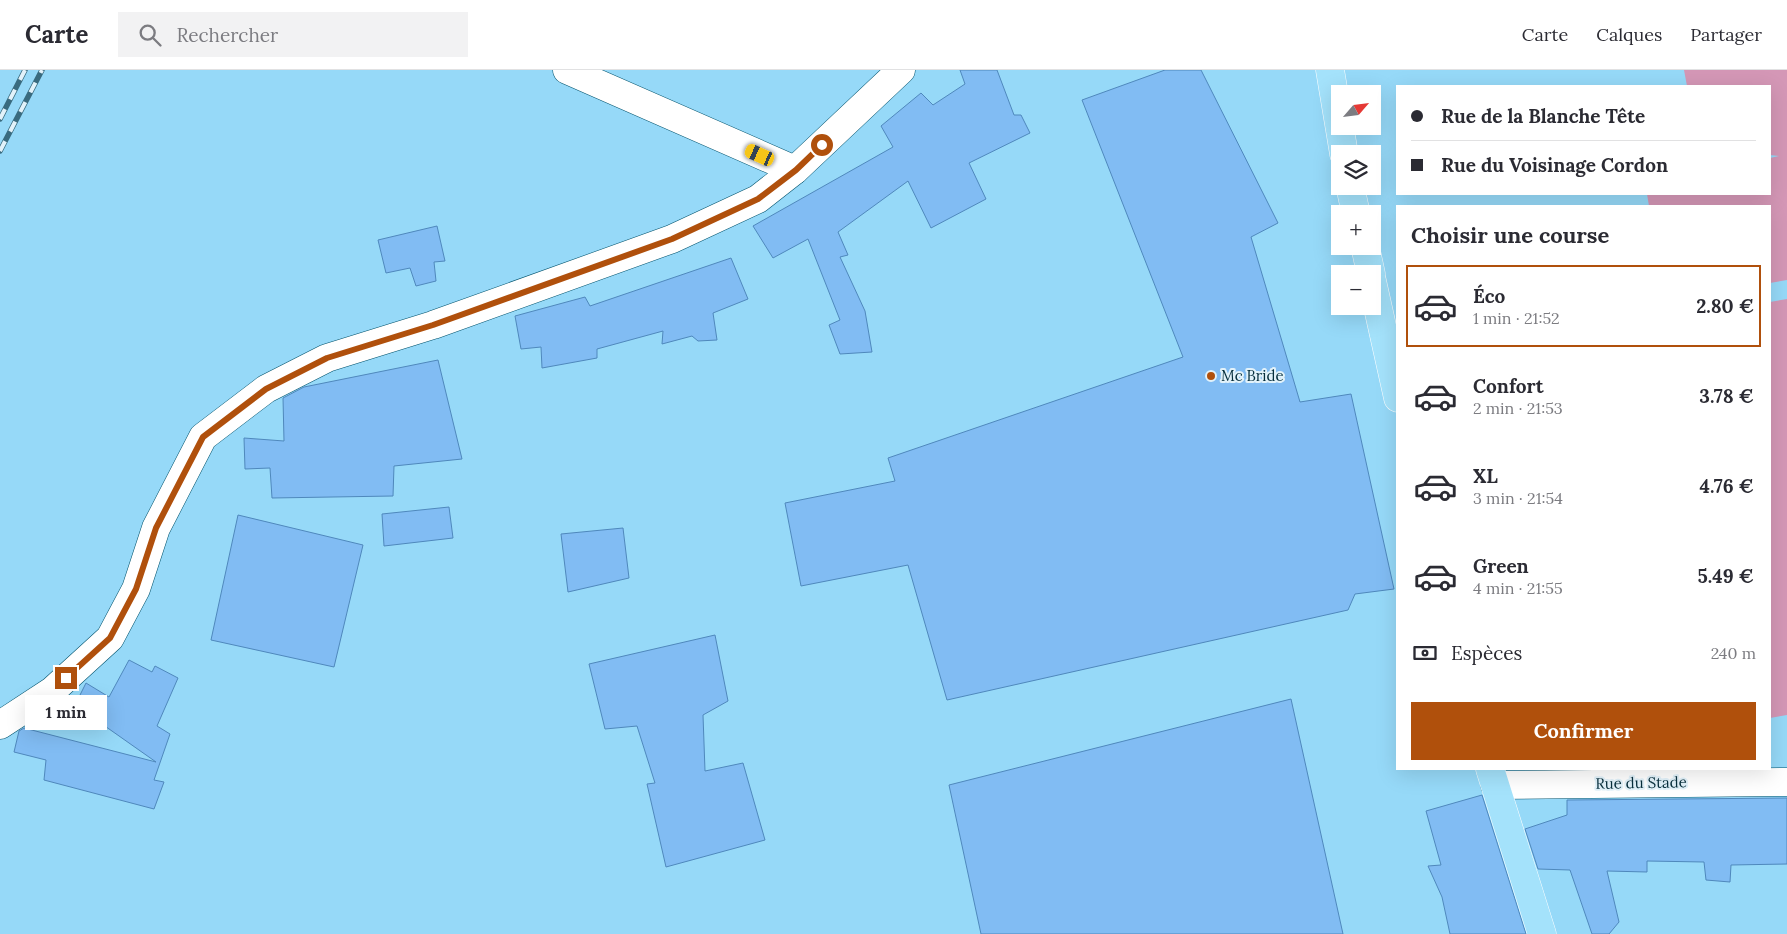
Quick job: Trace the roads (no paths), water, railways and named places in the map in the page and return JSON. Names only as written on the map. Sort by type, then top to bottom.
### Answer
[{"type":"main road","points":[[1330,70],[1342,145]]},
{"type":"main road","points":[[1380,315],[1396,389]]},
{"type":"main road","points":[[1493,777],[1542,934]]},
{"type":"street","points":[[567,70],[796,170]]},
{"type":"street","points":[[0,725],[52,691],[110,638],[136,589],[156,528],[203,437],[266,389],[327,358],[433,325],[672,239],[758,199],[796,170],[900,70]]},
{"type":"street","name":"Rue du Stade","points":[[1493,777],[1787,782]]},
{"type":"railway","points":[[0,119],[25,70]]},
{"type":"railway","points":[[0,151],[42,70]]},
{"type":"place","name":"Mc Bride","points":[[1211,376]]}]
